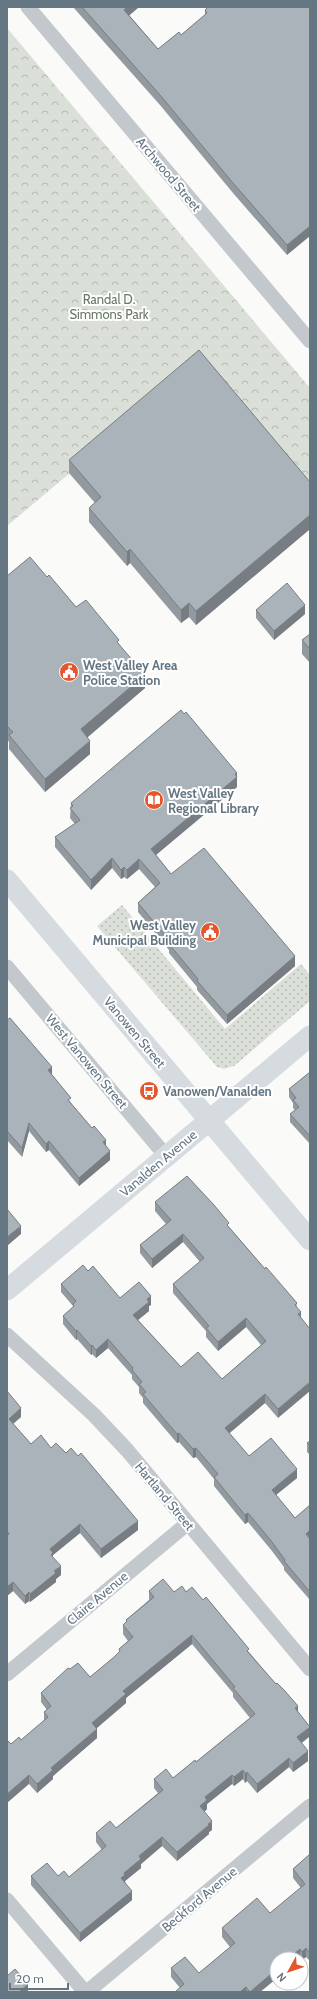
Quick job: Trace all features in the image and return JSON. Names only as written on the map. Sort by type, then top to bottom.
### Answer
[{"type":"main road","name":"Vanowen Street","points":[[7,880],[310,1240]]},
{"type":"main road","name":"Vanalden Avenue","points":[[7,1290],[310,1036]]},
{"type":"street","name":"Archwood Street","points":[[28,7],[310,341]]},
{"type":"street","name":"West Vanowen Street","points":[[7,967],[166,1156]]},
{"type":"street","name":"Hartland Street","points":[[7,1335],[94,1415],[126,1450],[310,1670]]},
{"type":"street","name":"Claire Avenue","points":[[7,1674],[188,1523]]},
{"type":"street","name":"Beckford Avenue","points":[[86,1992],[310,1806]]},
{"type":"street","points":[[7,1900],[86,1992]]},
{"type":"green space","name":"Randal D. Simmons Park","points":[[7,28],[310,388],[310,496],[199,364],[7,526]]},
{"type":"green space","points":[[122,905],[225,1029],[301,964],[310,975],[310,1001],[234,1066],[224,1069],[217,1067],[97,926]]},
{"type":"building","points":[[82,7],[127,7],[124,10],[158,49],[179,32],[181,35],[207,13],[205,10],[208,7],[310,7],[310,226],[287,245],[160,95]]},
{"type":"building","points":[[199,350],[310,482],[310,515],[196,611],[189,603],[181,610],[130,549],[127,552],[89,508],[101,497],[69,460]]},
{"type":"building","name":"West Valley Area Police Station","points":[[30,557],[47,577],[49,575],[76,607],[86,600],[119,640],[117,642],[145,675],[81,729],[90,741],[45,779],[9,735],[13,732],[7,726],[7,576]]},
{"type":"building","points":[[287,583],[305,605],[274,631],[256,610]]},
{"type":"building","points":[[310,634],[310,649],[302,640]]},
{"type":"building","points":[[181,710],[184,714],[186,712],[237,773],[235,774],[237,777],[151,849],[171,874],[204,848],[295,956],[227,1015],[197,981],[198,979],[169,944],[171,942],[138,903],[160,883],[139,859],[127,870],[124,867],[121,870],[112,858],[91,880],[55,837],[80,820],[70,808],[73,806],[71,803]]},
{"type":"building","points":[[10,1018],[52,1067],[48,1070],[71,1098],[68,1100],[92,1128],[94,1126],[106,1140],[103,1142],[110,1151],[79,1178],[49,1141],[46,1144],[29,1123],[22,1148],[7,1131],[7,1020]]},
{"type":"building","points":[[310,1072],[310,1136],[290,1114],[299,1107],[293,1100],[296,1098],[289,1089]]},
{"type":"building","points":[[187,1176],[214,1205],[229,1223],[227,1225],[265,1269],[266,1267],[297,1303],[295,1305],[301,1312],[298,1314],[310,1329],[310,1382],[278,1409],[265,1394],[225,1428],[249,1456],[271,1438],[297,1469],[272,1490],[295,1518],[310,1505],[310,1530],[306,1534],[310,1539],[310,1592],[284,1561],[285,1560],[272,1542],[248,1513],[245,1515],[214,1477],[218,1474],[196,1448],[193,1449],[179,1433],[177,1434],[143,1394],[146,1392],[139,1384],[142,1382],[132,1370],[133,1368],[108,1339],[96,1350],[63,1316],[74,1306],[73,1304],[76,1301],[61,1284],[83,1265],[88,1271],[93,1266],[120,1298],[139,1282],[151,1296],[147,1299],[149,1302],[133,1315],[181,1367],[198,1352],[222,1379],[266,1341],[246,1318],[218,1342],[206,1328],[209,1326],[173,1284],[204,1258],[183,1234],[152,1259],[140,1245],[171,1220],[155,1202]]},
{"type":"building","points":[[7,1209],[21,1226],[7,1237]]},
{"type":"building","points":[[7,1391],[21,1408],[9,1419],[31,1444],[41,1435],[51,1448],[56,1443],[66,1453],[71,1448],[78,1456],[81,1453],[138,1521],[101,1549],[80,1524],[50,1549],[53,1553],[51,1555],[61,1566],[54,1571],[56,1573],[30,1594],[29,1592],[25,1596],[13,1582],[7,1587],[7,1536],[9,1534],[7,1531]]},
{"type":"building","points":[[163,1579],[174,1592],[182,1586],[186,1592],[192,1587],[203,1600],[206,1597],[249,1649],[247,1651],[298,1706],[295,1708],[310,1727],[297,1737],[308,1751],[293,1763],[289,1758],[257,1784],[247,1772],[245,1774],[243,1770],[234,1777],[232,1775],[205,1797],[207,1800],[200,1806],[212,1821],[208,1824],[209,1825],[177,1852],[162,1837],[139,1856],[141,1859],[124,1873],[125,1875],[121,1878],[132,1891],[80,1933],[31,1876],[47,1863],[58,1876],[64,1871],[69,1877],[106,1846],[96,1833],[110,1821],[116,1828],[163,1790],[154,1779],[166,1769],[173,1778],[195,1760],[196,1762],[255,1714],[192,1635],[123,1691],[126,1694],[92,1723],[97,1729],[51,1768],[53,1770],[37,1784],[29,1775],[7,1794],[7,1741],[11,1744],[19,1737],[21,1740],[48,1717],[44,1712],[51,1706],[41,1693],[68,1668],[70,1669],[78,1663],[90,1677],[113,1658],[120,1651],[119,1649],[133,1637],[123,1625],[127,1621],[126,1620],[154,1597],[149,1591]]},
{"type":"building","points":[[310,1854],[310,1951],[309,1952],[306,1948],[303,1951],[300,1949],[298,1951],[269,1951],[269,1976],[250,1992],[246,1987],[240,1992],[175,1992],[184,1984],[171,1968],[185,1957],[199,1973],[235,1943],[222,1928],[257,1898],[270,1913],[305,1884],[293,1869]]},
{"type":"building","points":[[15,1969],[28,1984],[19,1992],[7,1992],[7,1976]]},
{"type":"place","name":"West Valley Area Police Station","points":[[69,672]]},
{"type":"place","name":"West Valley Regional Library","points":[[154,800]]},
{"type":"place","name":"West Valley Municipal Building","points":[[210,932]]},
{"type":"place","name":"Vanowen/Vanalden","points":[[149,1091]]}]
